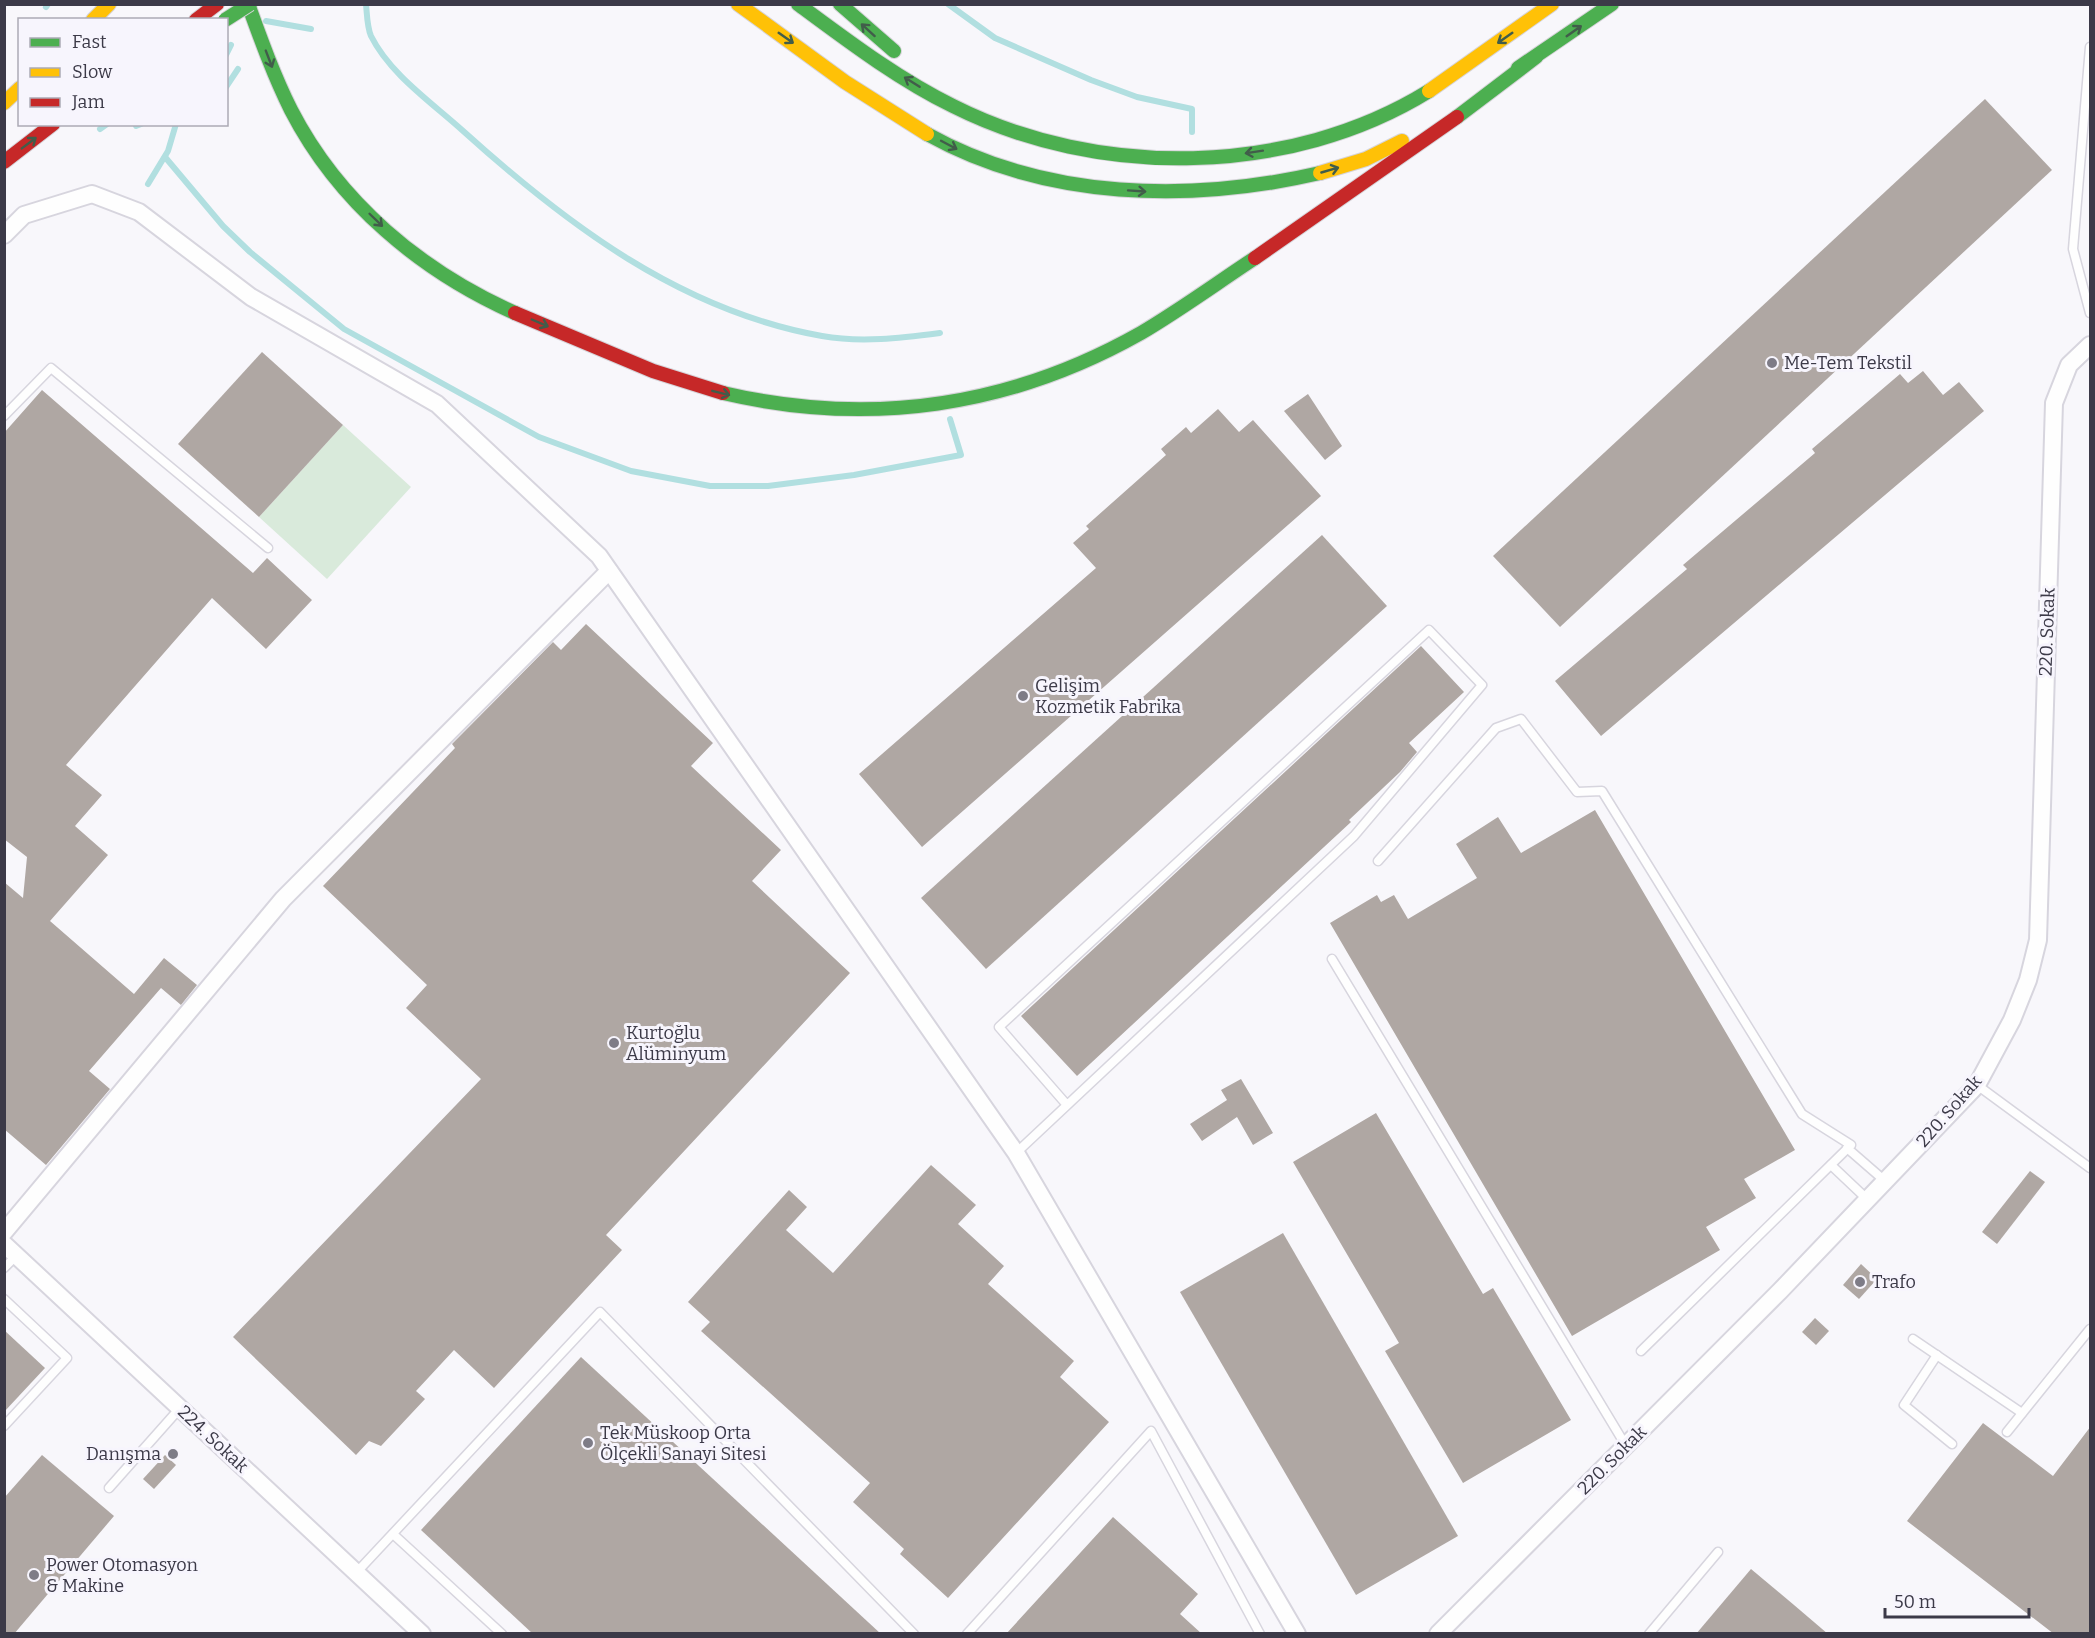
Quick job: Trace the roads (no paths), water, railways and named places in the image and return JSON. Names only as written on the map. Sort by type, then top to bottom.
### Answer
[{"type":"main road","points":[[85,18],[97,4]]},
{"type":"main road","points":[[95,18],[109,4]]},
{"type":"main road","points":[[199,18],[217,4]]},
{"type":"main road","points":[[228,18],[249,4],[280,88],[305,134],[330,171],[374,219],[428,266],[492,303],[617,356],[703,388],[754,401],[822,410],[922,409],[968,401],[1029,383],[1125,342],[1306,225],[1431,139],[1536,57]]},
{"type":"main road","points":[[738,4],[874,102],[960,151],[1054,180],[1139,191],[1186,193],[1237,190],[1286,182],[1387,151],[1536,57],[1612,4]]},
{"type":"main road","points":[[798,4],[867,54],[946,103],[1061,146],[1118,156],[1184,158],[1233,155],[1328,136],[1370,122],[1404,106],[1552,4]]},
{"type":"main road","points":[[840,4],[904,59]]},
{"type":"main road","points":[[919,71],[1061,146]]},
{"type":"main road","points":[[4,103],[18,90]]},
{"type":"main road","points":[[4,162],[50,126]]},
{"type":"street","points":[[4,235],[24,215],[92,194],[139,212],[250,297],[438,404],[599,556],[1016,1153],[1297,1634]]},
{"type":"street","name":"220. Sokak","points":[[1438,1634],[1868,1200],[1977,1084],[2012,1020],[2028,980],[2038,940],[2054,403],[2069,364],[2091,345]]},
{"type":"street","points":[[4,1232],[283,899],[609,571]]},
{"type":"street","name":"224. Sokak","points":[[11,1250],[422,1634]]},
{"type":"lane","points":[[2091,47],[2073,249],[2091,312]]},
{"type":"lane","points":[[4,416],[51,368],[268,548]]},
{"type":"lane","points":[[1016,1153],[1354,836],[1482,685],[1429,630],[999,1028],[1067,1105]]},
{"type":"lane","points":[[1378,861],[1496,728],[1521,719],[1577,792],[1602,791],[1802,1114],[1851,1144],[1641,1351]]},
{"type":"lane","points":[[1332,959],[1626,1446]]},
{"type":"lane","points":[[1977,1084],[2091,1168]]},
{"type":"lane","points":[[1847,1148],[1885,1181]]},
{"type":"lane","points":[[1831,1165],[1868,1200]]},
{"type":"lane","points":[[4,1268],[11,1250]]},
{"type":"lane","points":[[4,1299],[67,1358],[4,1426]]},
{"type":"lane","points":[[356,1573],[600,1312],[915,1634]]},
{"type":"lane","points":[[2007,1432],[2091,1329]]},
{"type":"lane","points":[[1913,1339],[2022,1413]]},
{"type":"lane","points":[[1937,1355],[1904,1405],[1952,1444]]},
{"type":"lane","points":[[109,1488],[180,1408]]},
{"type":"lane","points":[[967,1634],[1151,1431],[1260,1634]]},
{"type":"lane","points":[[393,1534],[502,1634]]},
{"type":"lane","points":[[1649,1634],[1718,1552]]},
{"type":"waterway","points":[[366,4],[371,36],[379,50],[400,75],[542,198],[584,230],[628,259],[674,285],[770,324],[822,336],[851,339],[896,338],[940,333]]},
{"type":"waterway","points":[[948,4],[995,38],[1091,80],[1137,97],[1192,109],[1192,132]]},
{"type":"waterway","points":[[266,21],[311,29]]},
{"type":"waterway","points":[[228,51],[231,45]]},
{"type":"waterway","points":[[228,84],[238,69]]},
{"type":"waterway","points":[[100,129],[104,126]]},
{"type":"waterway","points":[[148,184],[168,151],[175,126]]},
{"type":"waterway","points":[[165,157],[223,226],[250,252],[344,329],[539,437],[631,471],[710,486],[768,486],[854,475],[961,455],[950,419]]},
{"type":"place","name":"Me-Tem Tekstil","points":[[1772,363]]},
{"type":"place","name":"Gelişim Kozmetik Fabrika","points":[[1023,696]]},
{"type":"place","name":"Kurtoğlu Alüminyum","points":[[614,1043]]},
{"type":"place","name":"Trafo","points":[[1860,1282]]},
{"type":"place","name":"Tek Müskoop Orta Ölçekli Sanayi Sitesi","points":[[588,1443]]},
{"type":"place","name":"Danışma","points":[[173,1454]]},
{"type":"place","name":"Power Otomasyon & Makine","points":[[34,1575]]}]
